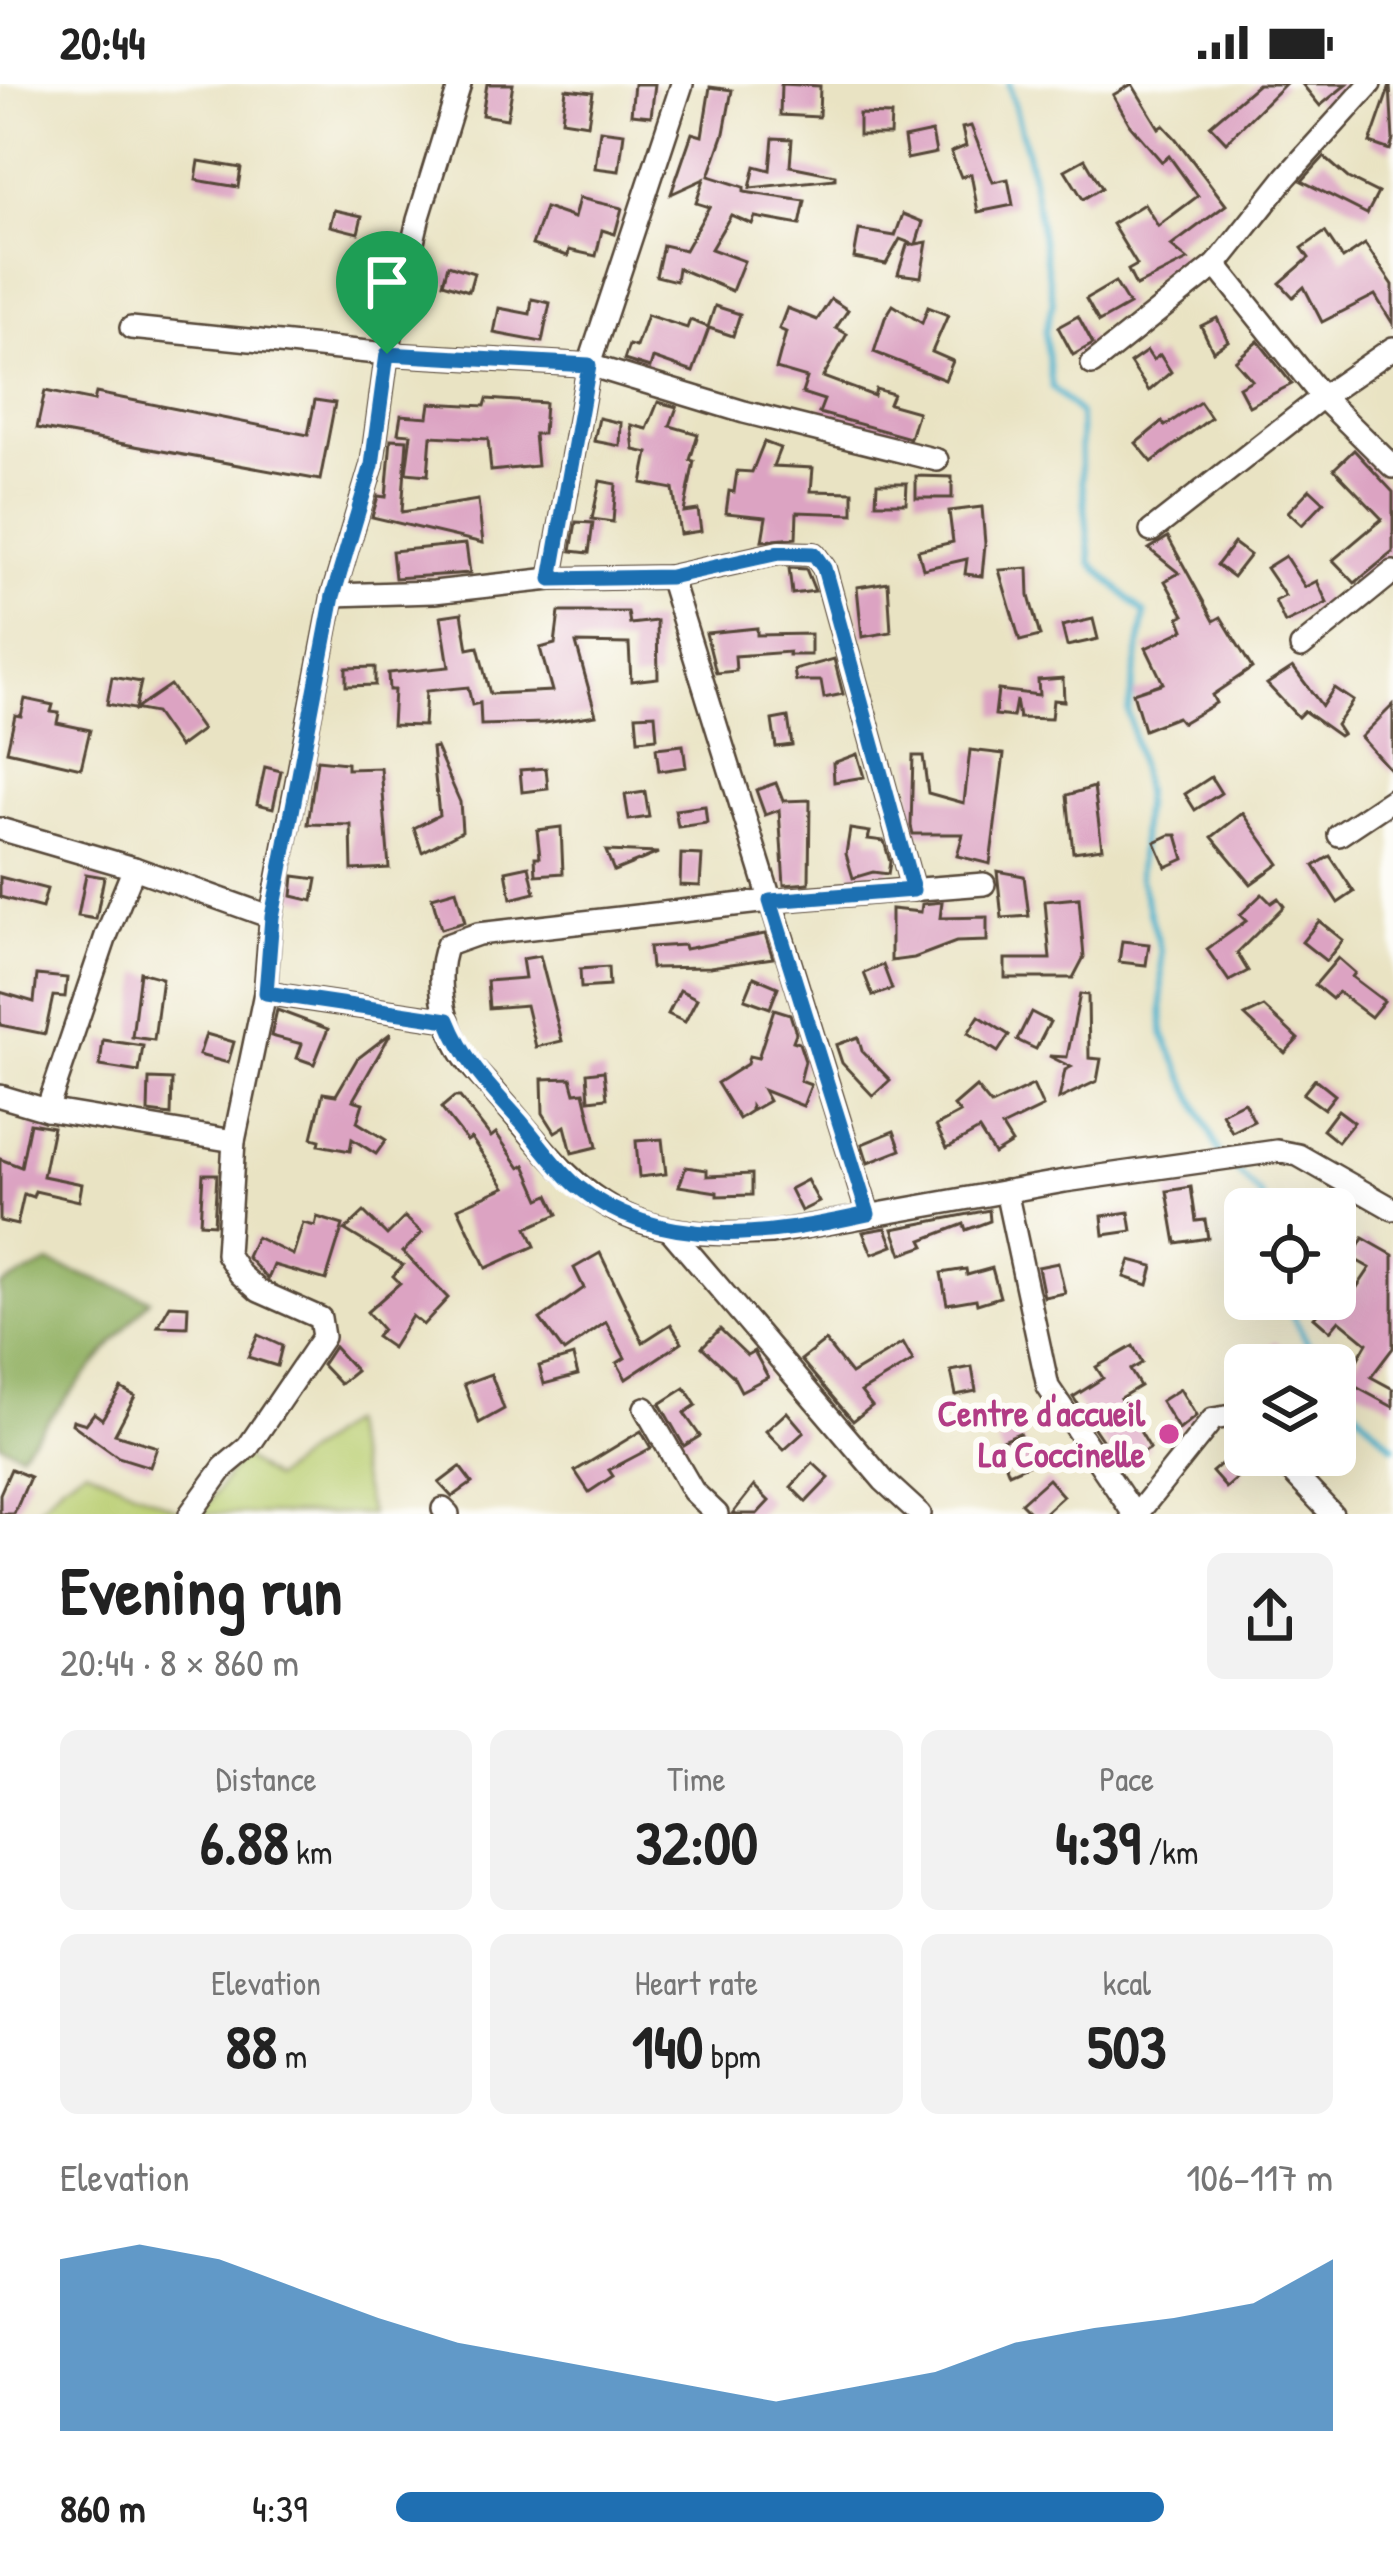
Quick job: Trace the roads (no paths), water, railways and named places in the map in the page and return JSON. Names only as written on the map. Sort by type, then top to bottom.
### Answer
[{"type":"street","points":[[190,1514],[224,1467],[248,1447],[323,1337],[320,1318],[260,1292],[227,1254],[233,1141],[266,993],[272,917],[333,596],[372,465],[387,354],[418,220],[460,84]]},
{"type":"street","points":[[551,579],[589,365],[682,84]]},
{"type":"street","points":[[1092,364],[1216,265],[1286,177],[1370,84]]},
{"type":"street","points":[[1216,265],[1322,397],[1393,466]]},
{"type":"street","points":[[131,328],[387,354],[589,365],[744,412],[937,460]]},
{"type":"street","points":[[1151,531],[1322,397],[1393,348]]},
{"type":"street","points":[[333,596],[434,592],[551,579],[670,577],[779,553],[814,554],[824,568],[913,890]]},
{"type":"street","points":[[1301,647],[1393,572]]},
{"type":"street","points":[[670,577],[868,1214]]},
{"type":"street","points":[[1339,835],[1393,799]]},
{"type":"street","points":[[0,829],[134,868],[272,917]]},
{"type":"street","points":[[47,1110],[134,868]]},
{"type":"street","points":[[984,884],[770,901],[478,934],[447,945],[441,960],[448,1020],[462,1054],[576,1185],[618,1212],[670,1230],[771,1233],[1006,1191],[1277,1151],[1298,1155],[1393,1209]]},
{"type":"street","points":[[266,993],[448,1020]]},
{"type":"street","points":[[0,1096],[47,1110],[233,1141]]},
{"type":"street","points":[[1006,1191],[1048,1387],[1136,1514],[1213,1419],[1224,1417]]},
{"type":"street","points":[[670,1230],[884,1481],[920,1514]]},
{"type":"street","points":[[645,1408],[693,1491],[717,1514]]},
{"type":"street","points":[[1296,1476],[1332,1514]]},
{"type":"waterway","points":[[1009,84],[1029,161],[1053,302],[1045,332],[1052,387],[1080,414],[1091,563],[1145,614],[1128,711],[1144,790],[1139,875],[1161,951],[1163,1033],[1220,1154]]},
{"type":"waterway","points":[[1229,1163],[1253,1188]]},
{"type":"waterway","points":[[1295,1320],[1308,1344]]},
{"type":"waterway","points":[[1356,1410],[1393,1446]]},
{"type":"place","name":"Centre d'accueil La Coccinelle","points":[[1169,1434]]}]
